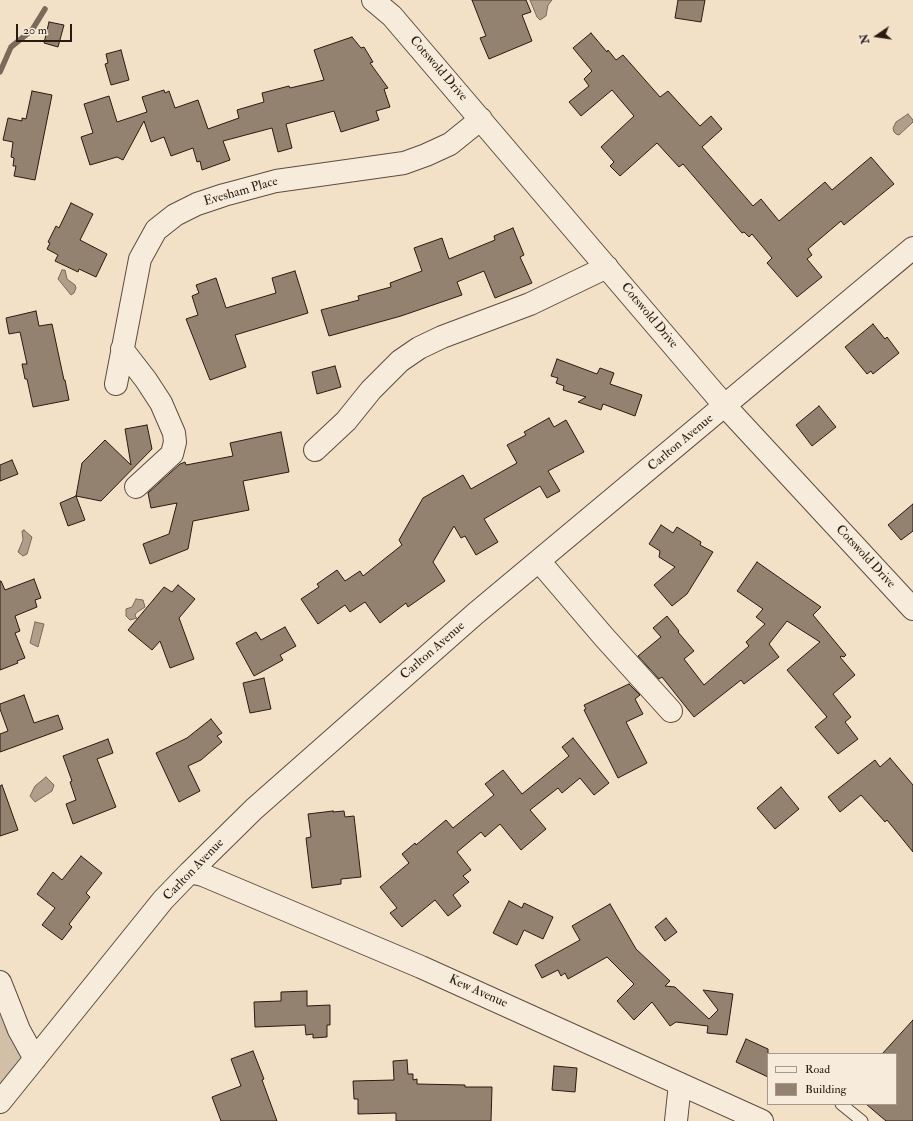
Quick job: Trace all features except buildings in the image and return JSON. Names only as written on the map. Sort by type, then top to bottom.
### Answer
[{"type":"street","name":"Cotswold Drive","points":[[374,0],[390,8],[481,119],[725,406],[913,609]]},
{"type":"street","name":"Evesham Place","points":[[116,384],[140,259],[156,230],[175,215],[197,204],[276,181],[404,163],[450,144],[481,119]]},
{"type":"street","name":"Carlton Avenue","points":[[0,1102],[163,900],[254,810],[475,614],[913,248]]},
{"type":"street","points":[[315,450],[346,421],[371,390],[400,361],[419,348],[442,337],[530,304],[607,267]]},
{"type":"street","points":[[122,349],[146,380],[161,403],[171,424],[175,442],[172,454],[136,487]]},
{"type":"street","points":[[539,561],[604,637],[671,711]]},
{"type":"street","name":"Kew Avenue","points":[[190,872],[203,875],[421,967],[762,1121]]},
{"type":"street","points":[[1,990],[19,1030],[35,1059]]},
{"type":"street","points":[[676,1121],[680,1084]]},
{"type":"lane","points":[[842,1105],[862,1121]]},
{"type":"shaded area","points":[[530,0],[552,0],[548,5],[546,16],[540,20],[537,17]]},
{"type":"shaded area","points":[[908,114],[913,122],[899,135],[896,134],[893,128],[896,122]]},
{"type":"shaded area","points":[[62,270],[65,270],[67,279],[75,285],[76,288],[74,293],[71,295],[58,279]]},
{"type":"shaded area","points":[[24,530],[32,537],[27,554],[23,556],[18,552],[23,540],[22,531]]},
{"type":"shaded area","points":[[136,599],[143,600],[145,607],[136,613],[135,616],[137,618],[130,620],[126,616],[126,609],[132,607]]},
{"type":"shaded area","points":[[35,622],[44,624],[38,647],[30,643]]},
{"type":"shaded area","points":[[46,777],[54,785],[52,791],[35,802],[30,796],[35,786]]},
{"type":"shaded area","points":[[0,1006],[30,1049],[0,1086]]},
{"type":"waterway","points":[[0,72],[11,47],[32,30],[45,9]]}]
